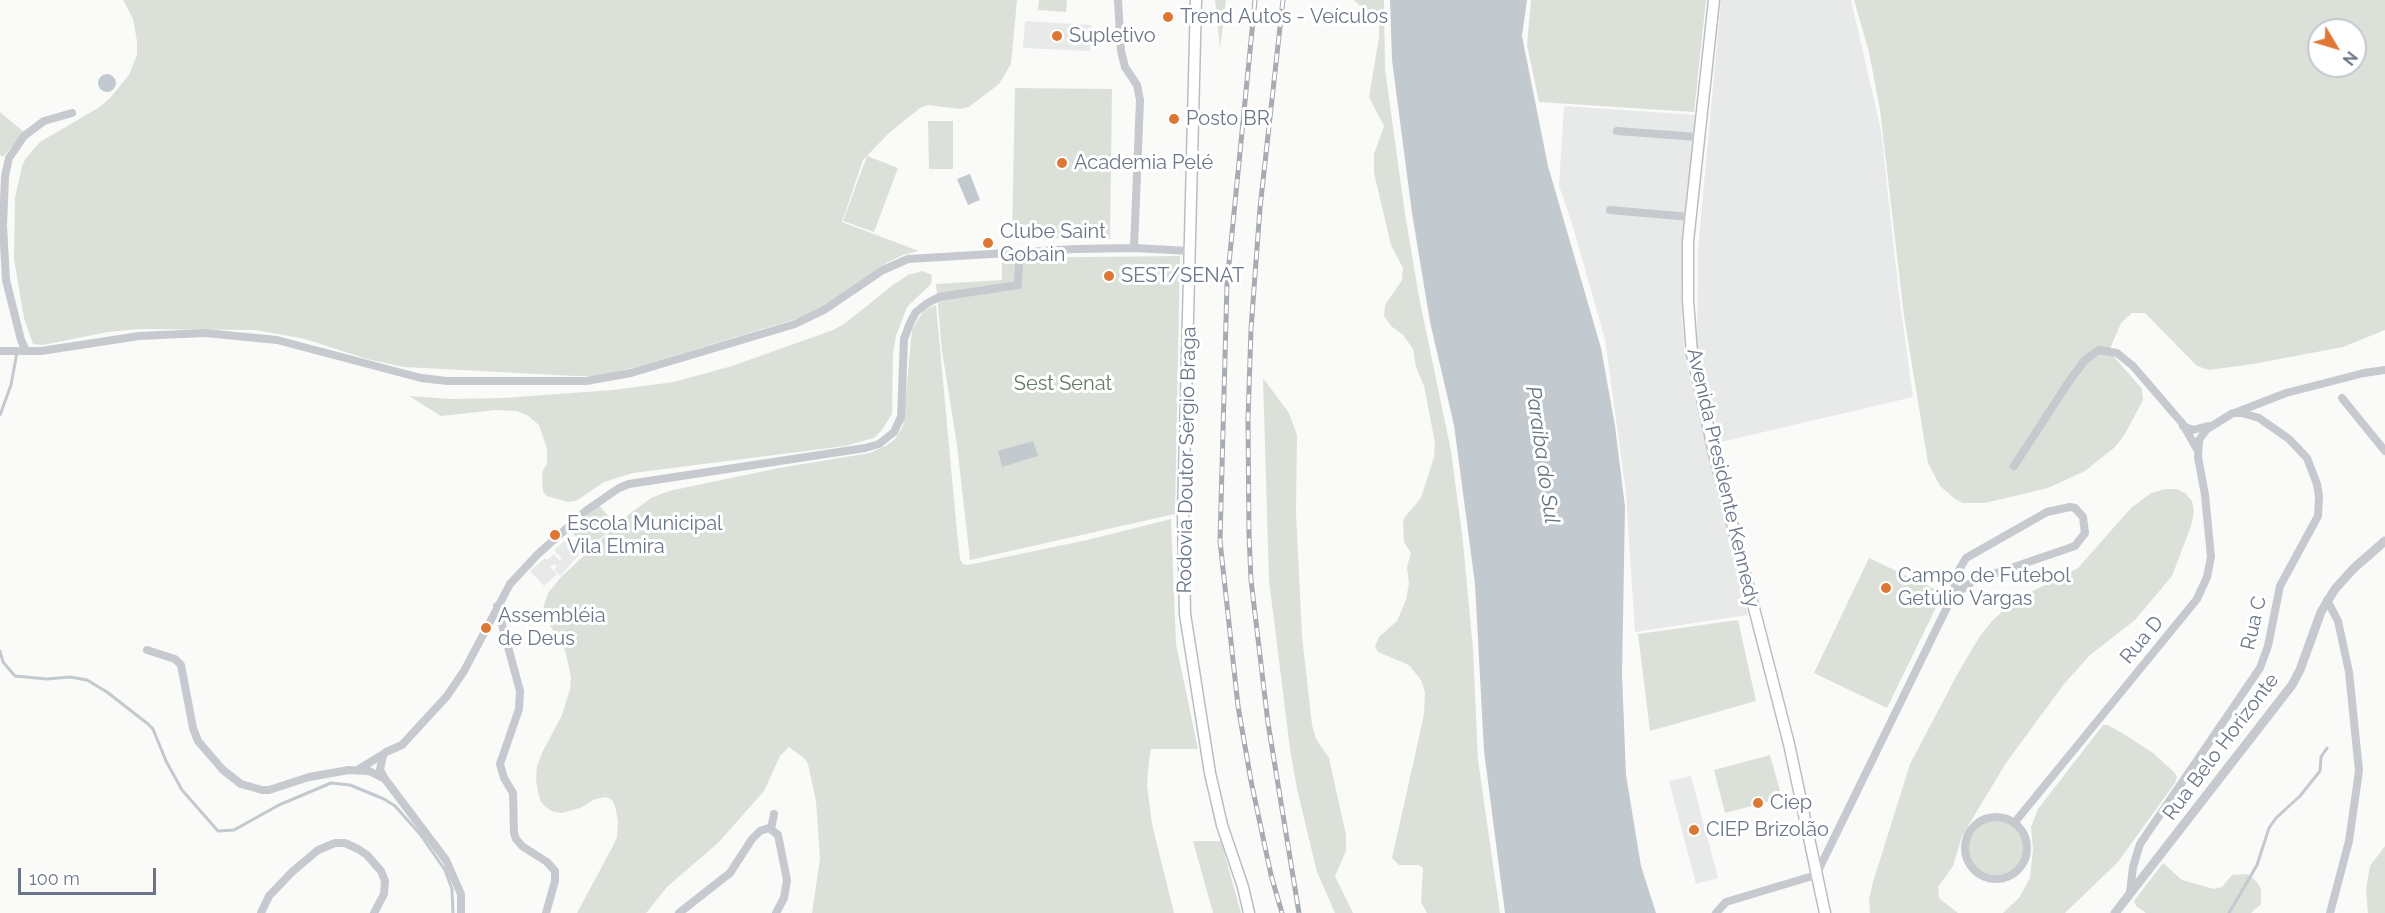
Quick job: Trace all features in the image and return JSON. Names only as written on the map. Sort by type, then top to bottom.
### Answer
[{"type":"main road","name":"Rodovia Doutor Sérgio Braga","points":[[1196,0],[1183,515],[1185,615],[1210,773],[1222,825],[1243,887],[1249,913]]},
{"type":"main road","name":"Avenida Presidente Kennedy","points":[[1714,0],[1690,217],[1688,300],[1692,354],[1715,458],[1789,744],[1825,913]]},
{"type":"street","points":[[1118,0],[1121,51],[1125,67],[1137,85],[1140,100],[1134,248]]},
{"type":"street","points":[[26,351],[21,340],[6,280],[3,225],[5,176],[9,158],[24,136],[44,121],[72,113]]},
{"type":"street","points":[[1617,131],[1698,137]]},
{"type":"street","points":[[1610,210],[1690,217]]},
{"type":"street","points":[[0,351],[41,351],[139,336],[205,333],[277,340],[420,378],[447,381],[592,380],[631,373],[795,324],[824,310],[884,270],[908,259],[1134,248],[1190,250]]},
{"type":"street","points":[[358,770],[386,752],[402,745],[447,696],[464,670],[510,584],[537,555],[587,510],[619,488],[629,484],[866,448],[884,441],[894,432],[901,417],[903,347],[909,323],[916,312],[939,297],[1018,282],[1020,253]]},
{"type":"street","name":"Rua D","points":[[2014,466],[2085,360],[2099,350],[2112,351],[2128,361],[2183,426],[2197,448],[2205,495],[2211,556],[2209,572],[2203,588],[2190,609],[2015,822]]},
{"type":"street","points":[[2183,426],[2197,430],[2266,400],[2355,375],[2385,370]]},
{"type":"street","points":[[2342,398],[2385,452]]},
{"type":"street","points":[[2259,418],[2258,408],[2266,400]]},
{"type":"street","name":"Rua C","points":[[2130,894],[2133,867],[2140,844],[2260,668],[2268,646],[2280,586],[2318,516],[2318,484],[2307,458],[2289,439],[2259,418],[2233,413]]},
{"type":"street","points":[[2197,448],[2204,432],[2217,421]]},
{"type":"street","points":[[1716,913],[1726,902],[1816,875],[1952,597],[1962,564],[1973,553],[2047,512],[2070,507],[2080,513],[2085,523],[2085,533],[2075,546],[1973,581],[1952,597]]},
{"type":"street","name":"Rua Belo Horizonte","points":[[2115,913],[2292,686],[2327,600],[2354,568],[2385,541]]},
{"type":"street","points":[[2327,600],[2338,621],[2349,672],[2359,771],[2349,841],[2330,913]]},
{"type":"street","points":[[497,606],[519,692],[519,709],[500,764],[501,771],[513,798],[515,836],[522,846],[547,862],[555,871],[555,881],[546,913]]},
{"type":"street","points":[[147,650],[175,659],[181,665],[198,741],[223,770],[241,784],[255,789],[269,790],[327,772],[358,770],[373,772],[385,779]]},
{"type":"street","points":[[386,752],[381,759],[380,768],[385,779],[451,870],[461,894],[461,913]]},
{"type":"street","points":[[771,829],[774,814]]},
{"type":"street","points":[[1993,816],[2004,817],[2015,822],[2024,833],[2027,844],[2022,866],[2013,874],[1999,879],[1988,878],[1977,873],[1965,855],[1965,843],[1970,829],[1982,819],[1993,816]]},
{"type":"street","points":[[679,913],[733,870],[757,833],[771,829],[778,835],[787,880],[784,898],[776,913]]},
{"type":"street","points":[[261,913],[269,897],[292,872],[318,850],[335,843],[345,843],[358,849],[367,855],[381,872],[385,881],[384,894],[374,913]]},
{"type":"shaded area","points":[[1721,0],[1851,0],[1881,130],[1913,397],[1721,442],[1697,345],[1698,249]]},
{"type":"shaded area","name":"Supletivo","points":[[1025,21],[1091,25],[1090,51],[1023,48]]},
{"type":"shaded area","points":[[1564,106],[1697,115],[1682,263],[1684,344],[1687,366],[1733,546],[1748,615],[1635,632],[1626,493],[1605,339],[1559,186]]},
{"type":"shaded area","points":[[568,538],[581,553],[560,576],[554,569],[557,566],[554,564],[550,567],[557,574],[544,586],[530,571],[545,558],[547,560],[554,554],[559,560],[562,559],[554,550]]},
{"type":"shaded area","name":"CIEP Brizolão","points":[[1691,776],[1718,878],[1696,884],[1669,781]]},
{"type":"green space","points":[[123,0],[1017,0],[1011,64],[999,84],[969,107],[960,109],[928,105],[920,108],[889,133],[863,160],[842,222],[919,251],[888,262],[809,315],[637,367],[598,376],[575,376],[404,367],[367,359],[305,339],[256,330],[139,329],[108,332],[43,345],[33,344],[24,318],[14,259],[15,198],[22,166],[40,142],[98,108],[110,98],[129,75],[137,55],[137,41],[133,19]]},
{"type":"green space","points":[[1039,0],[1067,0],[1066,12],[1038,10]]},
{"type":"green space","points":[[1215,0],[1226,0],[1220,48]]},
{"type":"green space","points":[[1354,0],[1384,0],[1385,69],[1405,214],[1419,297],[1451,451],[1463,542],[1473,649],[1478,760],[1500,913],[1427,913],[1421,902],[1423,868],[1419,865],[1399,865],[1392,858],[1424,714],[1425,692],[1421,680],[1409,665],[1378,652],[1375,646],[1379,637],[1397,621],[1406,600],[1409,583],[1407,567],[1411,553],[1404,542],[1404,518],[1421,498],[1434,457],[1435,443],[1424,386],[1416,367],[1413,349],[1384,316],[1385,305],[1402,280],[1403,268],[1391,245],[1374,173],[1374,154],[1384,126],[1369,97],[1379,25]]},
{"type":"green space","points":[[1531,0],[1706,0],[1694,112],[1539,102],[1527,45]]},
{"type":"green space","points":[[1854,0],[2385,0],[2385,330],[2343,347],[2209,370],[2197,366],[2145,313],[2132,313],[2121,323],[2109,351],[2142,389],[2143,400],[2125,434],[2115,447],[2085,471],[2048,488],[1985,503],[1963,503],[1940,486],[1928,463],[1904,316],[1880,110],[1869,52]]},
{"type":"green space","name":"Academia Pelé","points":[[1015,88],[1112,89],[1110,239],[1012,238]]},
{"type":"green space","points":[[0,112],[24,132],[3,157],[0,155]]},
{"type":"green space","points":[[928,121],[953,121],[953,169],[929,169]]},
{"type":"green space","points":[[867,156],[898,168],[874,232],[843,221]]},
{"type":"green space","name":"Sest Senat","points":[[1180,256],[1175,514],[970,560],[957,445],[942,351],[936,284],[1002,280],[1002,258]]},
{"type":"green space","points":[[923,271],[932,275],[931,284],[907,307],[896,336],[893,353],[892,414],[874,438],[845,446],[633,473],[604,482],[576,501],[568,502],[547,496],[543,492],[542,476],[547,464],[547,449],[539,425],[527,415],[517,411],[496,410],[441,416],[409,396],[450,399],[503,398],[613,390],[674,382],[732,366],[833,330],[908,275]]},
{"type":"green space","points":[[936,305],[957,532],[960,559],[963,564],[968,565],[1087,540],[1171,519],[1176,644],[1198,749],[1151,749],[1147,785],[1152,824],[1174,913],[812,913],[820,859],[816,801],[808,764],[804,758],[789,747],[780,756],[764,791],[719,842],[667,887],[646,913],[577,913],[614,844],[618,821],[612,800],[606,797],[595,799],[580,808],[562,813],[554,812],[541,802],[536,780],[537,766],[562,715],[571,677],[565,650],[542,612],[548,593],[561,577],[628,515],[651,498],[669,491],[779,468],[870,453],[887,445],[895,439],[903,426],[912,329],[924,310]]},
{"type":"green space","points":[[1263,378],[1289,413],[1297,435],[1296,512],[1302,636],[1312,725],[1316,739],[1329,758],[1346,835],[1346,851],[1335,876],[1353,913],[1335,913],[1317,872],[1290,749],[1269,580]]},
{"type":"green space","points":[[2176,489],[2185,493],[2192,501],[2194,511],[2191,526],[2172,576],[2135,620],[2090,655],[2064,684],[2006,763],[1962,836],[1953,866],[1938,887],[1939,898],[1958,913],[1870,913],[1869,899],[1873,882],[1910,764],[1980,636],[1992,621],[2015,600],[2078,568],[2131,508],[2151,493]]},
{"type":"green space","points":[[599,505],[616,525],[587,550],[570,530]]},
{"type":"green space","points":[[1869,558],[1943,593],[1887,708],[1814,673]]},
{"type":"green space","points":[[1738,620],[1756,701],[1650,731],[1638,634]]},
{"type":"green space","points":[[2103,725],[2108,725],[2153,753],[2174,772],[2177,777],[2175,783],[2118,862],[2065,913],[2003,913],[2019,898],[2030,878],[2033,850],[2031,827],[2038,809]]},
{"type":"green space","points":[[1770,755],[1782,798],[1725,813],[1714,770]]},
{"type":"green space","points":[[1996,817],[2008,819],[2018,826],[2025,836],[2027,848],[2025,860],[2018,870],[2008,877],[1996,879],[1984,877],[1974,870],[1967,860],[1965,848],[1967,836],[1974,826],[1984,819]]},
{"type":"green space","points":[[1193,841],[1221,841],[1241,913],[1213,913]]},
{"type":"green space","points":[[2385,846],[2385,913],[2368,913],[2366,889],[2370,866]]},
{"type":"green space","points":[[2163,863],[2182,880],[2214,889],[2222,887],[2232,875],[2247,874],[2256,881],[2261,889],[2261,904],[2251,913],[2146,913],[2136,906],[2134,901]]},
{"type":"water","name":"Paraiba do Sul","points":[[1390,0],[1527,0],[1522,36],[1548,166],[1601,348],[1615,426],[1625,507],[1622,674],[1626,775],[1641,866],[1656,913],[1505,913],[1484,751],[1475,584],[1454,425],[1430,322],[1412,213],[1392,60]]},
{"type":"water","points":[[107,74],[113,77],[116,83],[113,89],[107,92],[101,89],[98,83],[101,77]]},
{"type":"water","points":[[970,174],[980,200],[968,205],[957,179]]},
{"type":"water","points":[[1033,441],[1038,456],[1002,467],[998,451]]},
{"type":"waterway","points":[[0,415],[11,385],[17,352]]},
{"type":"waterway","points":[[0,651],[3,662],[15,676],[47,679],[70,677],[87,680],[107,692],[148,724],[153,729],[166,761],[182,790],[218,831],[234,830],[279,805],[331,783],[350,785],[384,799],[395,806],[420,834],[445,870],[452,889],[453,913]]},
{"type":"waterway","points":[[2229,913],[2257,865],[2269,828],[2320,771],[2321,757],[2327,748]]},
{"type":"railway","points":[[1255,0],[1227,284],[1220,541],[1238,706],[1251,781],[1271,875],[1282,913]]},
{"type":"railway","points":[[1283,0],[1260,208],[1251,329],[1248,419],[1249,534],[1251,580],[1268,723],[1299,913]]},
{"type":"place","name":"Trend Autos - Veículos","points":[[1168,17]]},
{"type":"place","name":"Supletivo","points":[[1057,36]]},
{"type":"place","name":"Posto BR","points":[[1174,119]]},
{"type":"place","name":"Academia Pelé","points":[[1062,163]]},
{"type":"place","name":"Clube Saint Gobain","points":[[988,243]]},
{"type":"place","name":"SEST/SENAT","points":[[1109,276]]},
{"type":"place","name":"Escola Municipal Vila Elmira","points":[[555,535]]},
{"type":"place","name":"Campo de Futebol Getúlio Vargas","points":[[1886,588]]},
{"type":"place","name":"Assembléia de Deus","points":[[486,628]]},
{"type":"place","name":"Ciep","points":[[1758,803]]},
{"type":"place","name":"CIEP Brizolão","points":[[1694,830]]}]
